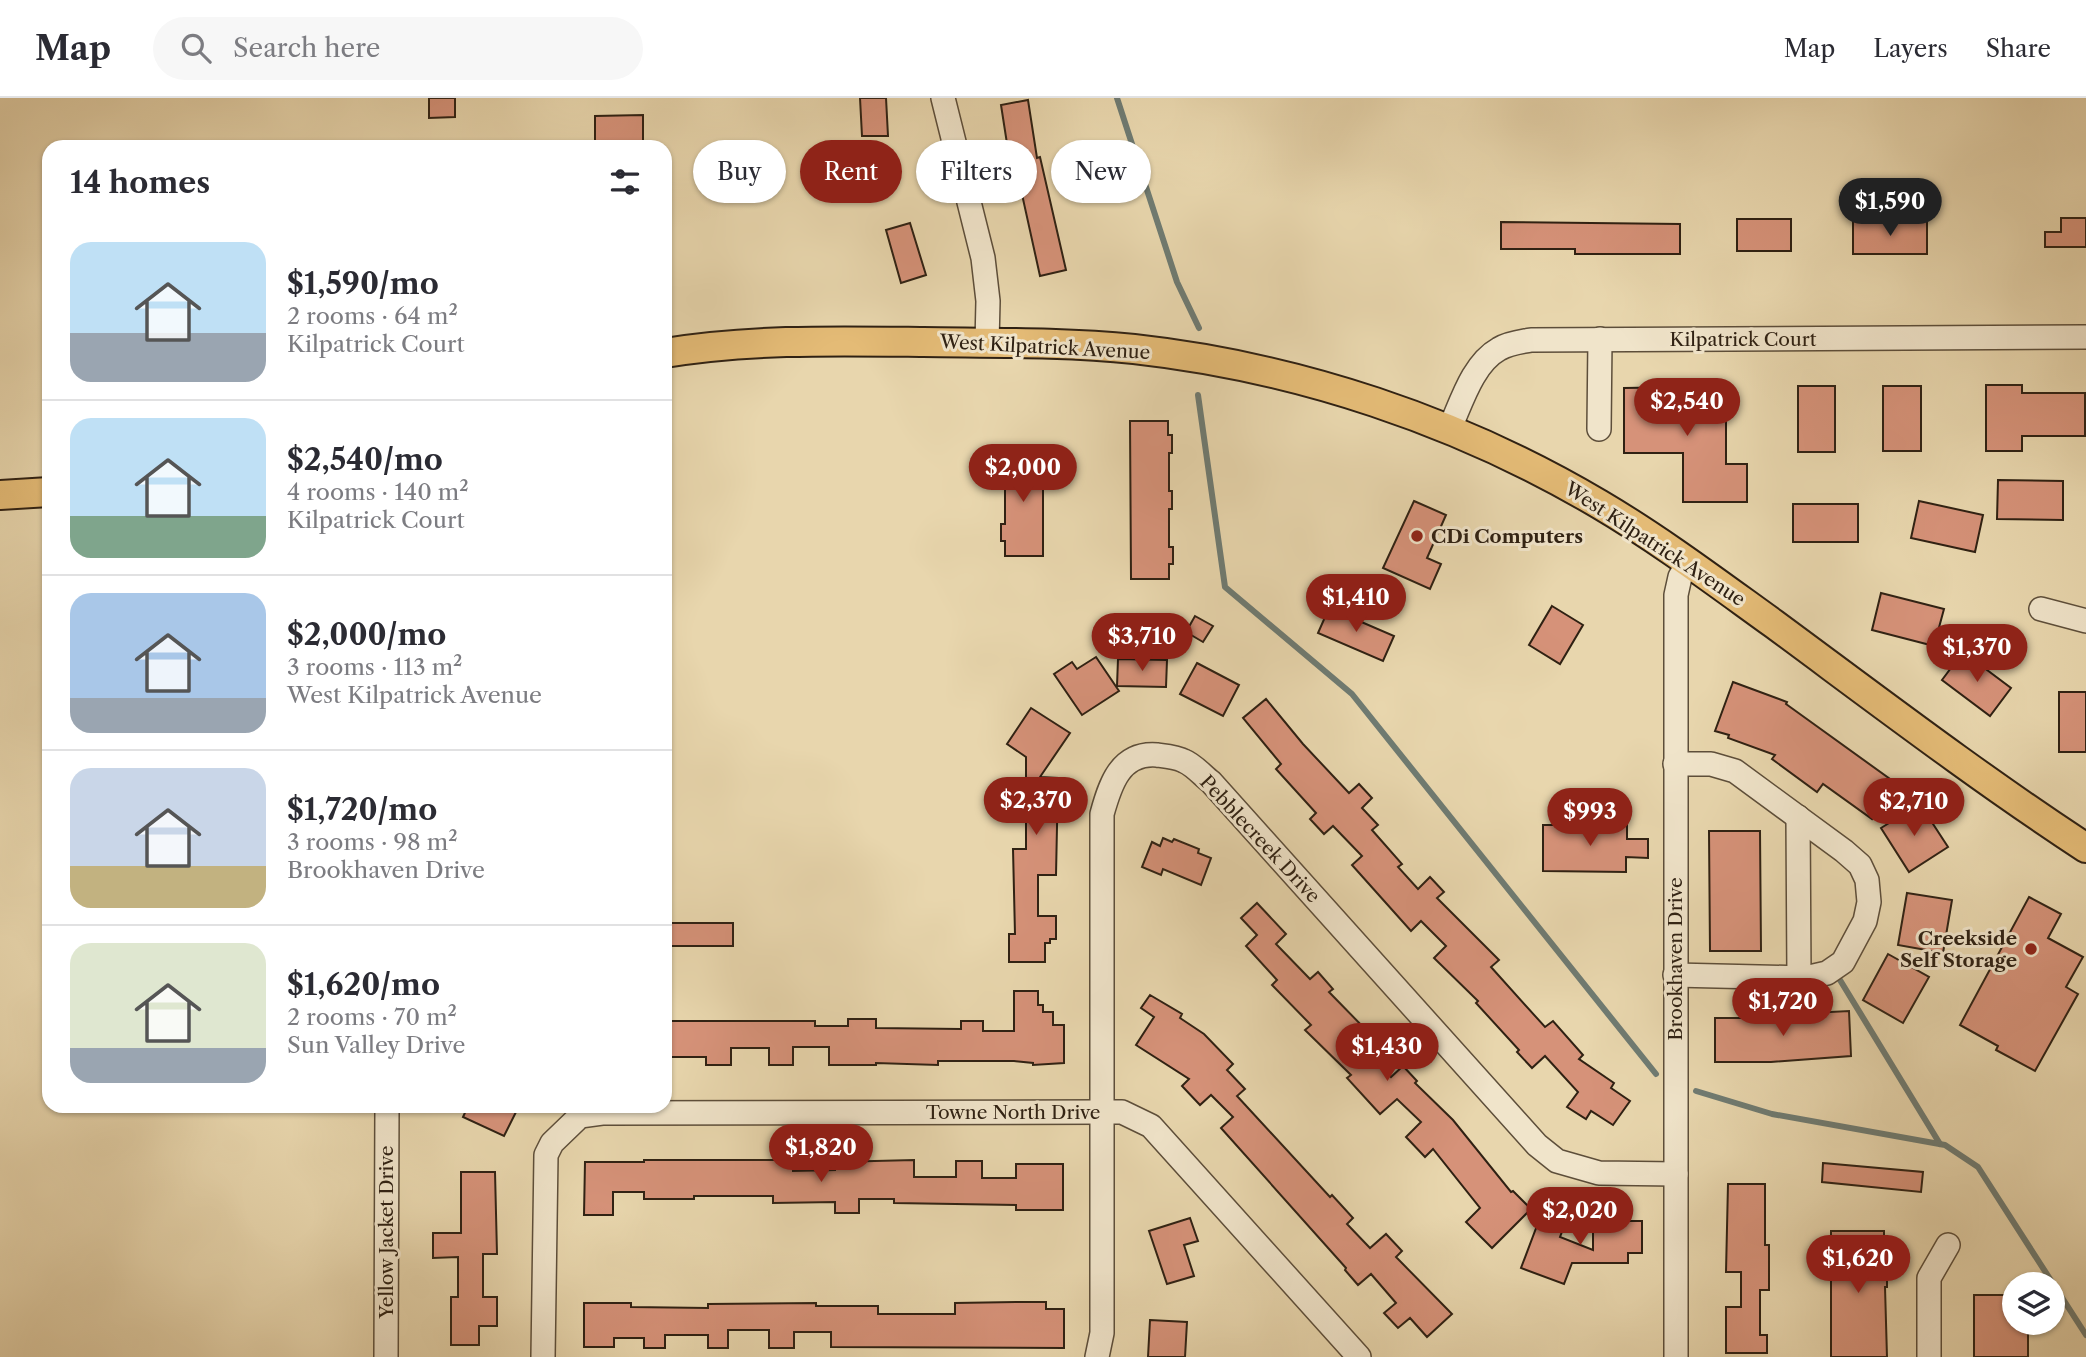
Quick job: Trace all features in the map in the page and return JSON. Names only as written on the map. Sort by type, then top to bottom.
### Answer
[{"type":"main road","name":"West Kilpatrick Avenue","points":[[672,352],[804,341],[987,343],[1130,349],[1207,359],[1263,371],[1368,401],[1449,430],[1560,481],[1618,515],[2022,806],[2086,848]]},
{"type":"main road","points":[[0,495],[42,492]]},
{"type":"street","points":[[943,98],[984,258],[988,301],[987,343]]},
{"type":"street","name":"Kilpatrick Court","points":[[1449,430],[1483,363],[1497,350],[1531,340],[2086,337]]},
{"type":"street","points":[[1599,429],[1600,340]]},
{"type":"street","name":"Brookhaven Drive","points":[[1676,1357],[1676,595],[1680,577],[1688,563]]},
{"type":"street","points":[[2041,609],[2086,621]]},
{"type":"street","name":"Pebblecreek Drive","points":[[1097,1357],[1102,1333],[1102,814],[1109,789],[1120,769],[1135,758],[1150,755],[1184,761],[1211,782],[1537,1145],[1557,1161],[1599,1173],[1676,1174]]},
{"type":"street","points":[[1675,764],[1711,764],[1735,771],[1860,865],[1867,880],[1869,902],[1865,920],[1843,962],[1827,973],[1799,978],[1675,975]]},
{"type":"street","points":[[1798,817],[1799,978]]},
{"type":"street","name":"Towne North Drive","points":[[672,1113],[1122,1112],[1151,1126],[1359,1357]]},
{"type":"street","name":"Yellow Jacket Drive","points":[[386,1357],[387,1113]]},
{"type":"street","name":"Towne North Drive","points":[[543,1357],[545,1162],[552,1143],[580,1116],[602,1113]]},
{"type":"street","points":[[1929,1357],[1929,1279],[1948,1245]]},
{"type":"building","points":[[429,98],[455,98],[455,117],[429,118]]},
{"type":"building","points":[[860,98],[886,98],[888,136],[862,136]]},
{"type":"building","points":[[1028,100],[1034,140],[1006,140],[1001,105]]},
{"type":"building","points":[[643,115],[643,140],[595,140],[595,116]]},
{"type":"building","points":[[1040,157],[1066,270],[1040,276],[1024,203],[1037,203],[1037,158]]},
{"type":"building","points":[[2061,218],[2086,218],[2086,247],[2045,247],[2045,232],[2061,232]]},
{"type":"building","points":[[1737,219],[1791,219],[1791,251],[1737,251]]},
{"type":"building","points":[[1853,221],[1927,221],[1927,254],[1853,254]]},
{"type":"building","points":[[1501,222],[1680,224],[1680,254],[1575,254],[1575,249],[1501,249]]},
{"type":"building","points":[[910,223],[926,275],[901,283],[886,230]]},
{"type":"building","points":[[1986,385],[2022,385],[2022,393],[2085,393],[2085,436],[2022,436],[2022,451],[1986,451]]},
{"type":"building","points":[[1798,386],[1835,386],[1835,452],[1798,452]]},
{"type":"building","points":[[1883,386],[1921,386],[1921,451],[1883,451]]},
{"type":"building","points":[[1726,387],[1726,464],[1747,464],[1747,502],[1683,502],[1683,453],[1624,453],[1624,388]]},
{"type":"building","points":[[1130,421],[1168,421],[1168,435],[1172,435],[1172,453],[1169,453],[1172,509],[1169,509],[1169,547],[1173,547],[1173,564],[1169,564],[1169,579],[1131,579]]},
{"type":"building","points":[[1005,453],[1043,453],[1043,556],[1005,556],[1005,541],[1001,541],[1001,524],[1005,524],[1005,486],[1001,486],[1001,468],[1005,468]]},
{"type":"building","points":[[1998,480],[2063,481],[2063,520],[1997,519]]},
{"type":"building","name":"CDi Computers","points":[[1414,501],[1446,515],[1427,558],[1441,564],[1430,589],[1383,568]]},
{"type":"building","points":[[1919,501],[1983,515],[1975,552],[1911,538]]},
{"type":"building","points":[[1793,504],[1858,504],[1858,542],[1793,542]]},
{"type":"building","points":[[1881,593],[1944,609],[1934,646],[1872,630]]},
{"type":"building","points":[[1552,606],[1583,625],[1560,664],[1529,645]]},
{"type":"building","points":[[1329,608],[1394,636],[1383,661],[1318,633]]},
{"type":"building","points":[[1195,616],[1213,626],[1203,642],[1186,632]]},
{"type":"building","points":[[1963,652],[2011,688],[1990,716],[1942,680]]},
{"type":"building","points":[[1096,657],[1119,691],[1082,715],[1054,674],[1072,662],[1077,669]]},
{"type":"building","points":[[1118,659],[1167,660],[1166,687],[1117,686]]},
{"type":"building","points":[[1197,663],[1239,685],[1223,716],[1180,694]]},
{"type":"building","points":[[1733,682],[1787,702],[1786,704],[1897,784],[1872,819],[1823,784],[1817,792],[1772,759],[1775,755],[1715,731]]},
{"type":"building","points":[[2059,692],[2086,692],[2086,752],[2059,752]]},
{"type":"building","points":[[1266,699],[1349,793],[1359,784],[1372,798],[1362,808],[1378,825],[1372,830],[1402,864],[1398,867],[1418,889],[1430,877],[1444,892],[1437,898],[1499,960],[1491,967],[1545,1027],[1553,1021],[1583,1055],[1579,1059],[1614,1083],[1611,1088],[1630,1101],[1613,1125],[1591,1111],[1586,1119],[1567,1107],[1578,1092],[1545,1056],[1532,1068],[1476,1003],[1478,1001],[1434,958],[1446,946],[1421,921],[1411,931],[1352,865],[1362,856],[1333,826],[1324,834],[1310,819],[1316,813],[1276,769],[1281,764],[1243,718]]},
{"type":"building","points":[[1031,708],[1070,733],[1040,777],[1058,778],[1056,875],[1038,875],[1038,916],[1056,916],[1056,939],[1045,943],[1045,962],[1009,962],[1009,934],[1015,934],[1013,849],[1026,849],[1026,757],[1007,744]]},
{"type":"building","points":[[1920,804],[1948,847],[1909,872],[1881,828]]},
{"type":"building","points":[[1543,825],[1627,825],[1627,839],[1648,839],[1648,858],[1626,857],[1626,872],[1543,871]]},
{"type":"building","points":[[1709,831],[1760,831],[1761,951],[1710,951]]},
{"type":"building","points":[[1163,838],[1172,842],[1174,839],[1199,849],[1198,853],[1211,858],[1201,885],[1163,869],[1161,875],[1142,867],[1152,842],[1160,846]]},
{"type":"building","points":[[1907,893],[1952,900],[1943,953],[1898,945]]},
{"type":"building","points":[[2029,897],[2061,914],[2048,938],[2083,957],[2066,987],[2078,994],[2035,1071],[1996,1050],[1998,1046],[1960,1025]]},
{"type":"building","points":[[1257,903],[1286,934],[1276,944],[1310,979],[1318,972],[1333,989],[1329,992],[1370,1034],[1360,1043],[1391,1077],[1403,1066],[1417,1081],[1415,1083],[1453,1120],[1511,1192],[1531,1209],[1492,1248],[1466,1222],[1480,1208],[1433,1149],[1425,1157],[1406,1137],[1421,1122],[1397,1099],[1380,1114],[1347,1078],[1351,1075],[1305,1030],[1311,1025],[1272,985],[1277,980],[1246,946],[1257,935],[1241,918]]},
{"type":"building","points":[[672,923],[733,923],[733,946],[672,946]]},
{"type":"building","points":[[1888,954],[1929,977],[1903,1023],[1863,1000]]},
{"type":"building","points":[[1014,991],[1038,991],[1038,1005],[1043,1005],[1043,1012],[1053,1012],[1053,1025],[1064,1025],[1064,1063],[1033,1065],[1014,1061],[938,1061],[938,1065],[829,1065],[829,1047],[793,1047],[793,1065],[769,1065],[769,1048],[731,1048],[731,1065],[706,1065],[706,1057],[672,1057],[672,1021],[815,1021],[815,1026],[848,1026],[848,1019],[876,1019],[876,1028],[961,1029],[961,1021],[983,1021],[983,1031],[1014,1031]]},
{"type":"building","points":[[1150,995],[1182,1014],[1180,1018],[1204,1034],[1233,1064],[1227,1070],[1245,1089],[1237,1096],[1330,1197],[1332,1195],[1353,1218],[1347,1224],[1370,1248],[1386,1234],[1402,1251],[1396,1257],[1452,1314],[1427,1337],[1410,1318],[1398,1328],[1384,1313],[1396,1303],[1371,1274],[1358,1285],[1346,1268],[1221,1128],[1233,1117],[1211,1095],[1200,1105],[1182,1086],[1189,1079],[1136,1045],[1154,1017],[1141,1008]]},
{"type":"building","points":[[1849,1011],[1851,1056],[1771,1062],[1715,1062],[1715,1018],[1792,1018],[1792,1014]]},
{"type":"building","points":[[465,1113],[516,1113],[504,1136],[463,1117]]},
{"type":"building","points":[[793,1160],[793,1171],[835,1170],[835,1162],[914,1160],[914,1177],[956,1177],[956,1161],[982,1161],[982,1178],[1016,1178],[1016,1164],[1063,1164],[1063,1210],[1016,1210],[1016,1205],[894,1203],[894,1199],[859,1199],[859,1213],[835,1213],[835,1202],[773,1203],[773,1196],[644,1199],[644,1192],[613,1192],[613,1215],[584,1215],[585,1162]]},
{"type":"building","points":[[1823,1163],[1923,1172],[1921,1192],[1822,1182]]},
{"type":"building","points":[[461,1172],[495,1172],[497,1254],[483,1254],[483,1297],[497,1297],[497,1326],[479,1326],[479,1345],[451,1345],[451,1297],[458,1297],[458,1257],[433,1258],[433,1233],[461,1233]]},
{"type":"building","points":[[1728,1184],[1765,1184],[1765,1245],[1769,1245],[1769,1290],[1760,1290],[1760,1335],[1767,1335],[1767,1353],[1726,1353],[1726,1307],[1741,1307],[1741,1272],[1726,1272]]},
{"type":"building","points":[[1541,1215],[1565,1224],[1560,1237],[1593,1250],[1593,1221],[1642,1221],[1642,1253],[1628,1253],[1628,1263],[1572,1263],[1564,1284],[1521,1268]]},
{"type":"building","points":[[1190,1218],[1198,1241],[1184,1245],[1194,1276],[1167,1284],[1149,1231]]},
{"type":"building","points":[[1831,1231],[1884,1231],[1884,1266],[1887,1266],[1887,1357],[1831,1357]]},
{"type":"building","points":[[1974,1295],[2002,1295],[2002,1335],[2028,1335],[2028,1357],[1974,1357]]},
{"type":"building","points":[[1046,1302],[1046,1309],[1064,1309],[1064,1348],[831,1347],[831,1332],[794,1332],[794,1348],[769,1348],[769,1330],[728,1330],[728,1348],[708,1348],[708,1335],[665,1335],[665,1348],[644,1348],[644,1338],[614,1338],[614,1347],[584,1347],[584,1303],[631,1303],[631,1307],[708,1308],[708,1304],[816,1303],[816,1306],[878,1306],[878,1314],[955,1314],[955,1303]]},
{"type":"building","points":[[1150,1320],[1187,1322],[1185,1357],[1148,1357]]},
{"type":"waterway","points":[[1117,98],[1177,282],[1199,328]]},
{"type":"waterway","points":[[1198,395],[1225,587],[1352,694],[1656,1074]]},
{"type":"waterway","points":[[1840,980],[1940,1144]]},
{"type":"waterway","points":[[1696,1091],[1772,1114],[1945,1145],[1978,1167],[2086,1335]]},
{"type":"place","name":"CDi Computers","points":[[1417,536]]},
{"type":"place","name":"Creekside Self Storage","points":[[2031,949]]}]
